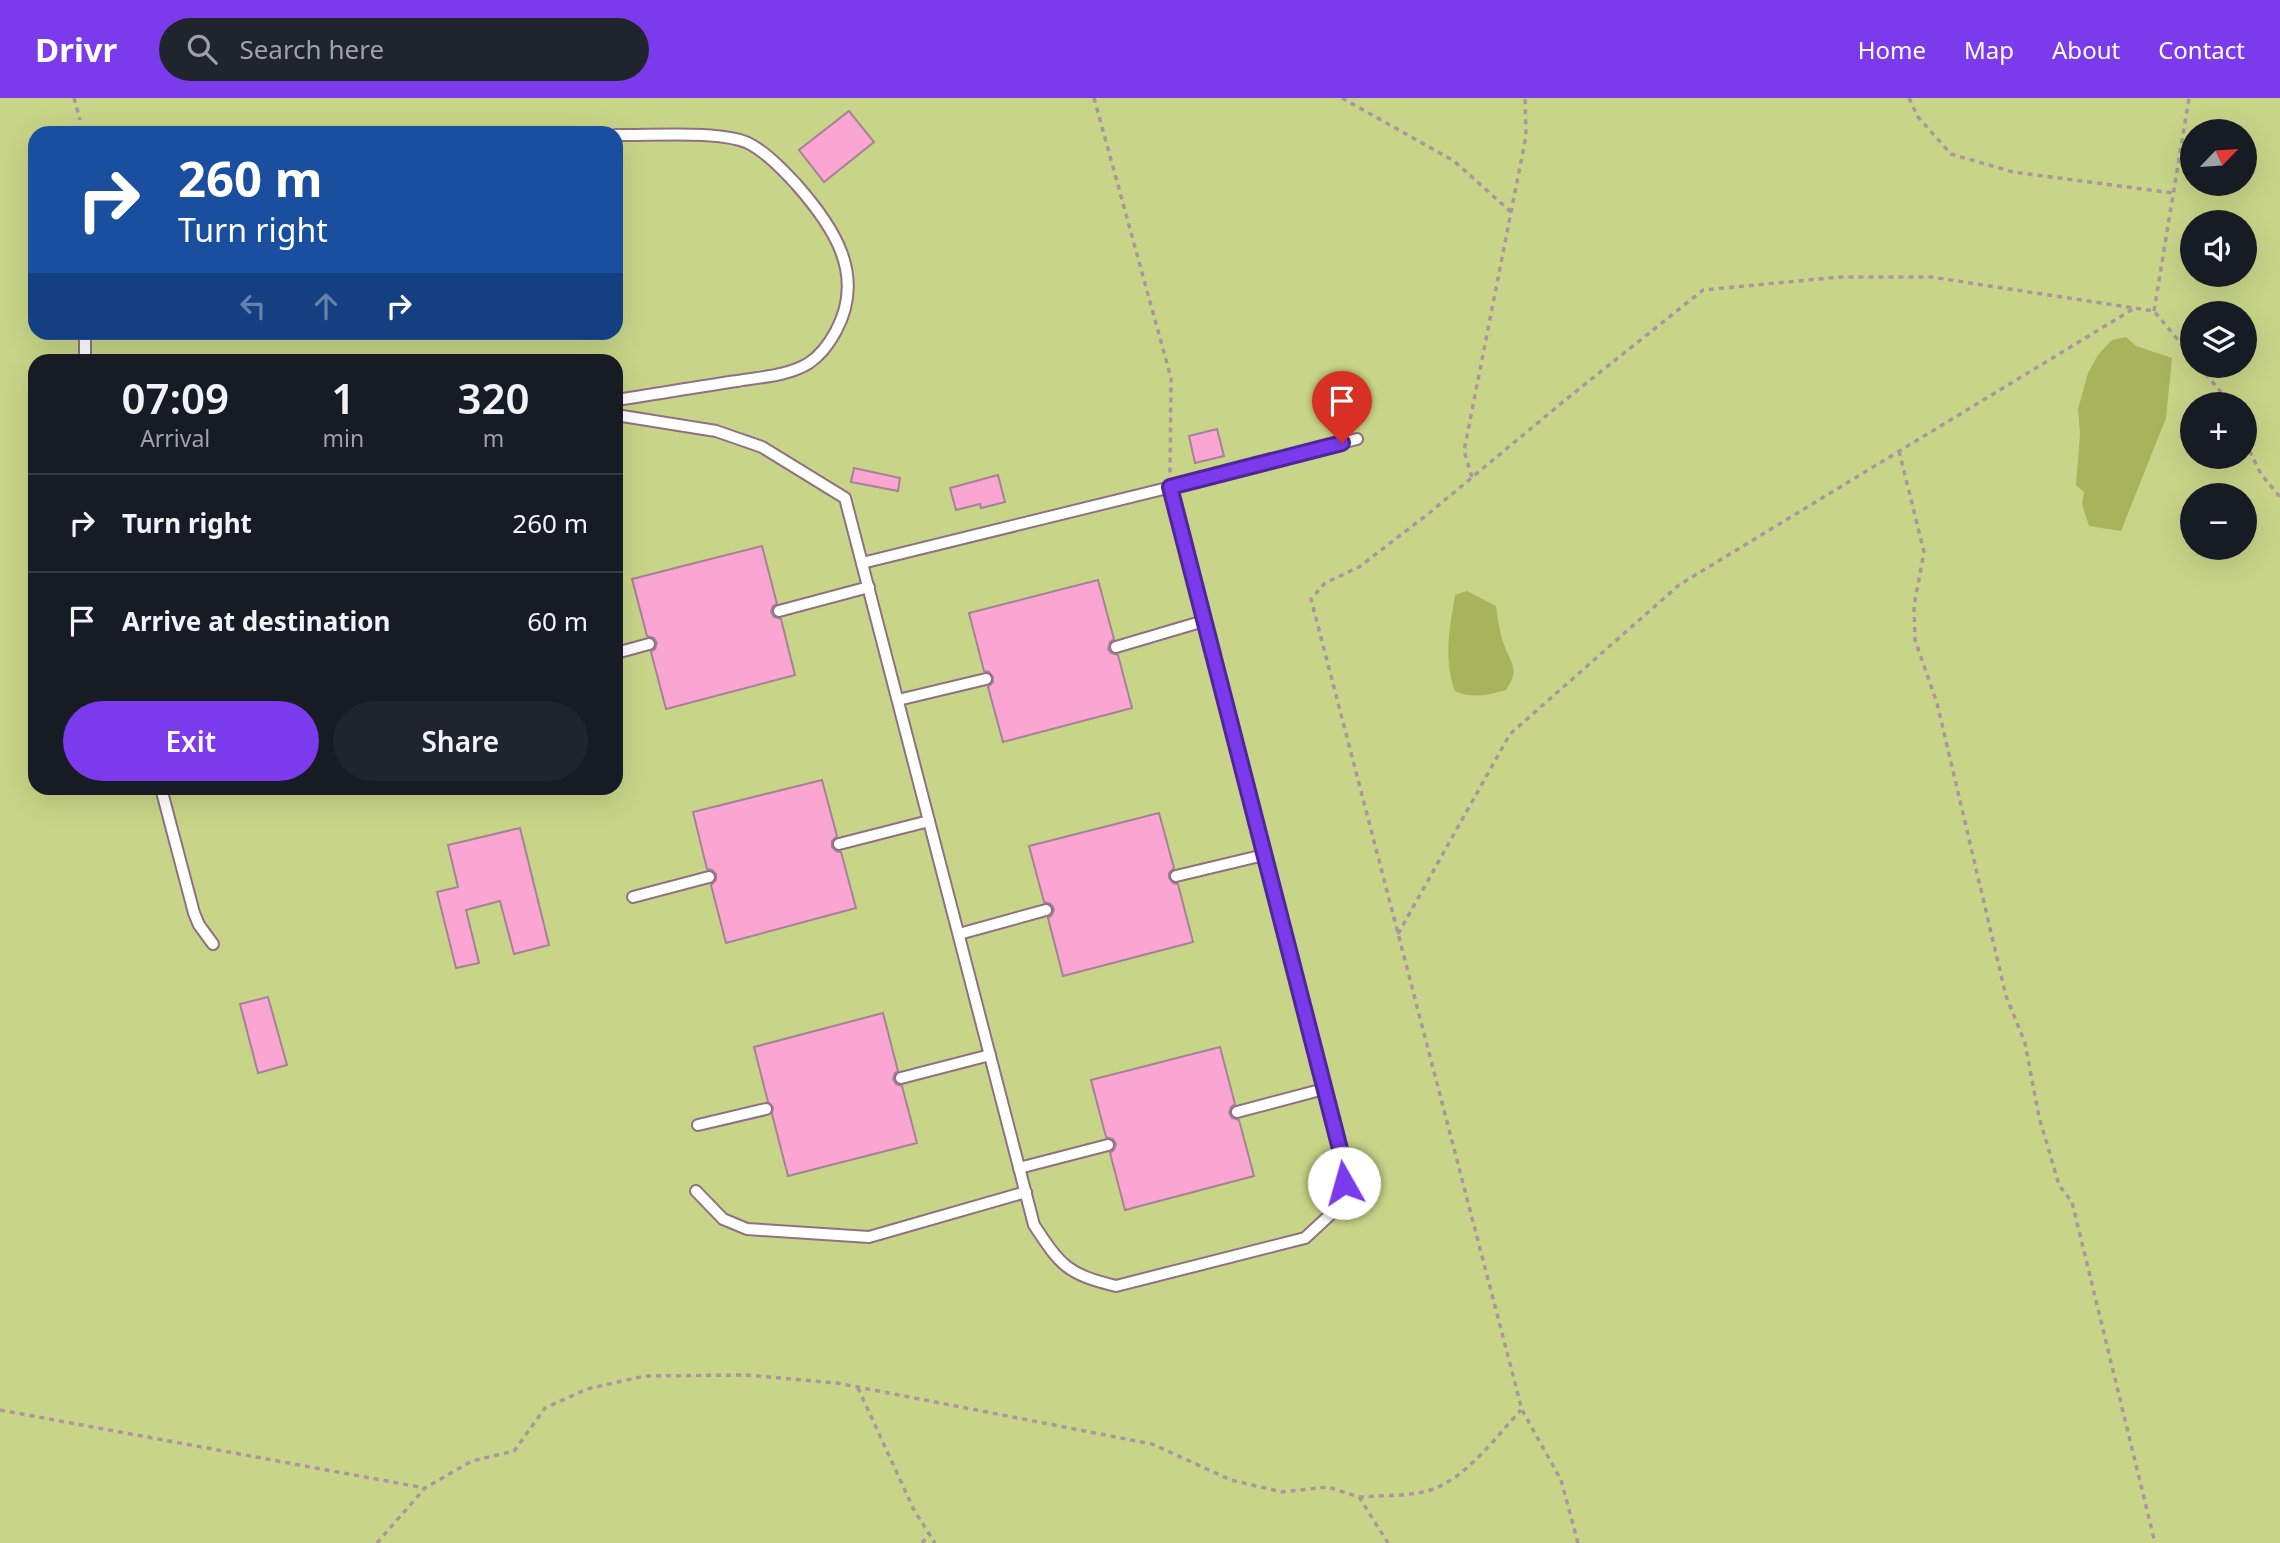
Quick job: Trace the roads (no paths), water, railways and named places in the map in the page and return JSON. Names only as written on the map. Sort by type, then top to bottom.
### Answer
[{"type":"lane","points":[[623,135],[722,136],[749,144],[783,169],[816,207],[836,236],[846,266],[849,296],[842,320],[828,346],[808,364],[781,373],[623,399]]},
{"type":"lane","points":[[623,416],[716,431],[762,447],[845,498],[1034,1226],[1057,1260],[1085,1278],[1116,1286],[1305,1238],[1333,1212],[1344,1183],[1340,1149],[1170,487]]},
{"type":"lane","points":[[862,563],[1357,439]]},
{"type":"lane","points":[[779,611],[869,587]]},
{"type":"lane","points":[[1116,647],[1204,621]]},
{"type":"lane","points":[[623,651],[649,644]]},
{"type":"lane","points":[[898,700],[986,679]]},
{"type":"lane","points":[[163,795],[194,913],[199,926],[213,944]]},
{"type":"lane","points":[[839,844],[929,821]]},
{"type":"lane","points":[[1176,876],[1264,855]]},
{"type":"lane","points":[[633,897],[709,877]]},
{"type":"lane","points":[[959,934],[1046,910]]},
{"type":"lane","points":[[901,1078],[990,1055]]},
{"type":"lane","points":[[1237,1112],[1324,1089]]},
{"type":"lane","points":[[698,1125],[766,1109]]},
{"type":"lane","points":[[1019,1168],[1108,1145]]},
{"type":"lane","points":[[696,1191],[723,1219],[747,1229],[869,1237],[1026,1192]]}]
